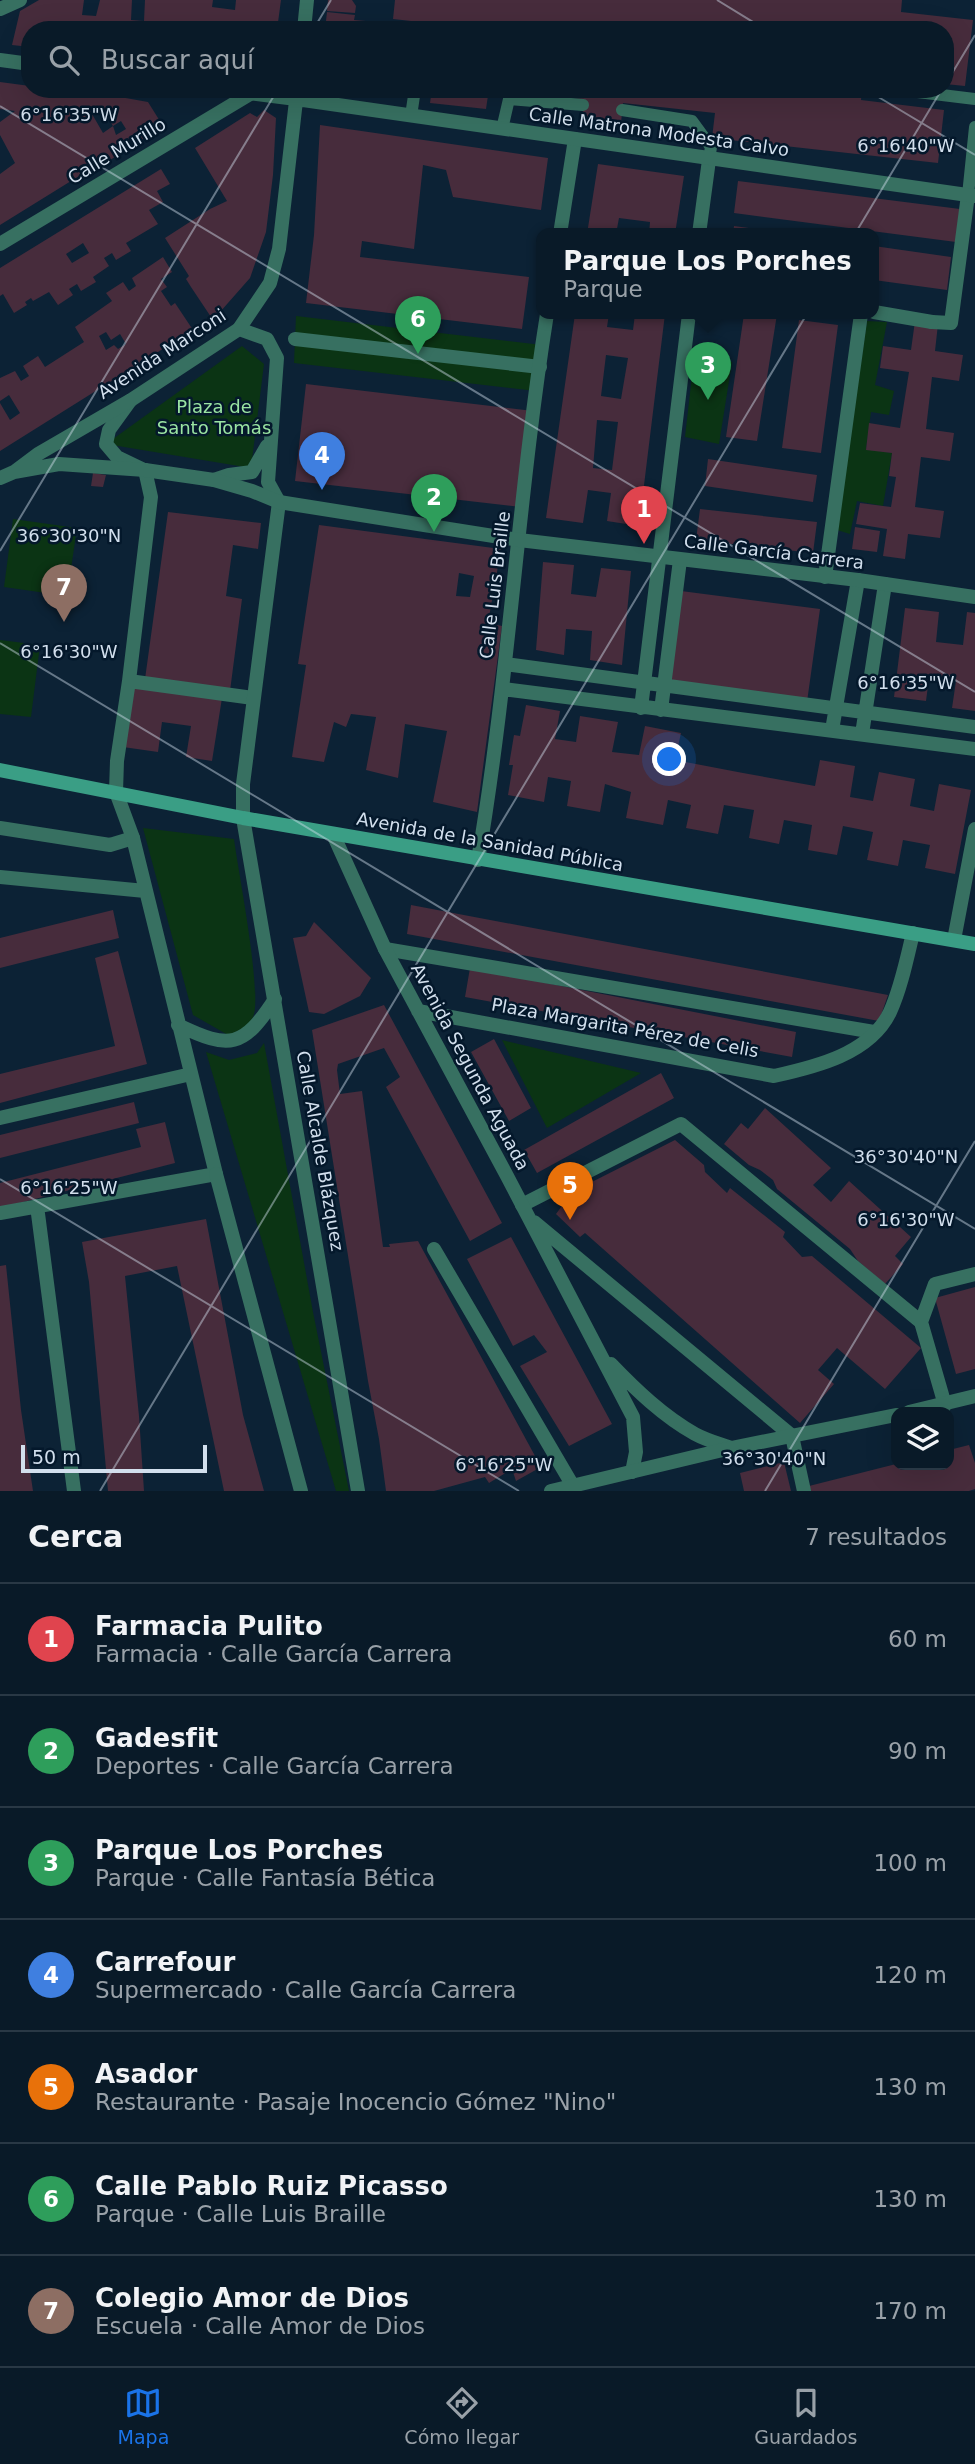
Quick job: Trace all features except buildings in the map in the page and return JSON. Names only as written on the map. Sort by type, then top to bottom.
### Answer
[{"type":"main road","name":"Avenida de la Sanidad Pública","points":[[0,770],[332,834],[975,944]]},
{"type":"street","points":[[0,9],[20,0]]},
{"type":"street","points":[[305,21],[307,0]]},
{"type":"street","points":[[0,60],[21,63]]},
{"type":"street","name":"Calle Murillo","points":[[0,244],[243,98]]},
{"type":"street","name":"Avenida Marconi","points":[[7,475],[131,400],[239,329],[270,282],[279,249],[297,98]]},
{"type":"street","name":"Calle Matrona Modesta Calvo","points":[[318,98],[411,116],[971,196]]},
{"type":"street","points":[[561,228],[575,139]]},
{"type":"street","points":[[700,228],[709,160]]},
{"type":"street","points":[[879,313],[951,323],[971,196]]},
{"type":"street","name":"Calle Luis Braille","points":[[478,860],[503,689],[546,319]]},
{"type":"street","points":[[641,708],[688,319]]},
{"type":"street","points":[[825,577],[860,319]]},
{"type":"street","points":[[239,329],[267,339],[277,358],[268,482],[279,502]]},
{"type":"street","points":[[295,339],[540,366]]},
{"type":"street","points":[[131,400],[109,430],[106,444],[117,457],[145,470]]},
{"type":"street","points":[[214,480],[252,472],[270,443]]},
{"type":"street","points":[[7,475],[59,464],[145,470],[214,480],[279,502]]},
{"type":"street","points":[[145,470],[151,497],[117,761],[116,792],[133,838],[216,1174],[301,1491]]},
{"type":"street","name":"Calle García Carrera","points":[[279,502],[519,540],[858,580],[975,597]]},
{"type":"street","name":"Calle Alcalde Blázquez","points":[[279,502],[243,784],[243,818],[358,1491]]},
{"type":"street","points":[[661,710],[680,560]]},
{"type":"street","points":[[832,730],[858,580]]},
{"type":"street","points":[[862,734],[885,584]]},
{"type":"street","points":[[505,664],[975,727]]},
{"type":"street","points":[[129,681],[253,698]]},
{"type":"street","points":[[503,689],[975,749]]},
{"type":"street","points":[[0,828],[110,845],[133,838]]},
{"type":"street","points":[[954,940],[975,830]]},
{"type":"street","name":"Avenida Segunda Aguada","points":[[332,834],[385,949],[633,1418],[636,1452],[632,1472]]},
{"type":"street","points":[[0,877],[145,891]]},
{"type":"street","name":"Plaza Margarita Pérez de Celis","points":[[418,1012],[586,1040],[774,1076],[815,1067],[864,1044],[890,1013],[913,933]]},
{"type":"street","points":[[385,949],[874,1032]]},
{"type":"street","points":[[178,1025],[201,1036],[225,1042],[244,1037],[259,1023],[275,999]]},
{"type":"street","points":[[0,1118],[191,1074]]},
{"type":"street","points":[[804,1491],[792,1436],[525,1211],[681,1124],[921,1322],[945,1405]]},
{"type":"street","points":[[0,1213],[216,1174]]},
{"type":"street","points":[[37,1206],[75,1491]]},
{"type":"street","points":[[434,1249],[573,1486]]},
{"type":"street","points":[[921,1322],[935,1284],[975,1274]]},
{"type":"street","name":"Avenida Segunda Aguada","points":[[600,1353],[643,1396],[696,1434],[731,1448]]},
{"type":"street","points":[[935,1407],[974,1398]]},
{"type":"street","points":[[551,1491],[731,1448],[891,1416]]},
{"type":"lane","points":[[954,96],[975,99]]},
{"type":"lane","points":[[411,116],[414,98]]},
{"type":"lane","points":[[502,129],[509,99],[583,105]]},
{"type":"lane","points":[[622,110],[692,121],[711,147],[709,160]]},
{"type":"lane","points":[[971,196],[975,127]]},
{"type":"green space","points":[[296,316],[542,345],[536,391],[294,363]]},
{"type":"green space","points":[[867,321],[887,322],[875,385],[894,391],[889,415],[871,412],[866,449],[892,453],[883,506],[857,501],[850,534],[837,530]]},
{"type":"green space","name":"Plaza de Santo Tomás","points":[[242,346],[264,364],[251,468],[106,444]]},
{"type":"green space","points":[[694,358],[732,362],[719,444],[685,437]]},
{"type":"green space","points":[[13,519],[77,528],[67,596],[4,587]]},
{"type":"green space","points":[[0,640],[40,645],[31,717],[0,714]]},
{"type":"green space","points":[[143,828],[234,839],[255,984],[253,1017],[246,1026],[235,1032],[228,1035],[193,1015]]},
{"type":"green space","points":[[502,1040],[641,1073],[547,1128]]},
{"type":"green space","points":[[264,1043],[349,1491],[336,1491],[206,1052],[229,1060],[257,1053]]},
{"type":"place","name":"Calle Pablo Ruiz Picasso","points":[[418,354]]},
{"type":"place","name":"Parque Los Porches","points":[[708,400]]},
{"type":"place","name":"Carrefour","points":[[322,490]]},
{"type":"place","name":"Gadesfit","points":[[434,532]]},
{"type":"place","name":"Farmacia Pulito","points":[[644,544]]},
{"type":"place","name":"Colegio Amor de Dios","points":[[64,622]]},
{"type":"place","name":"Asador","points":[[570,1220]]}]
